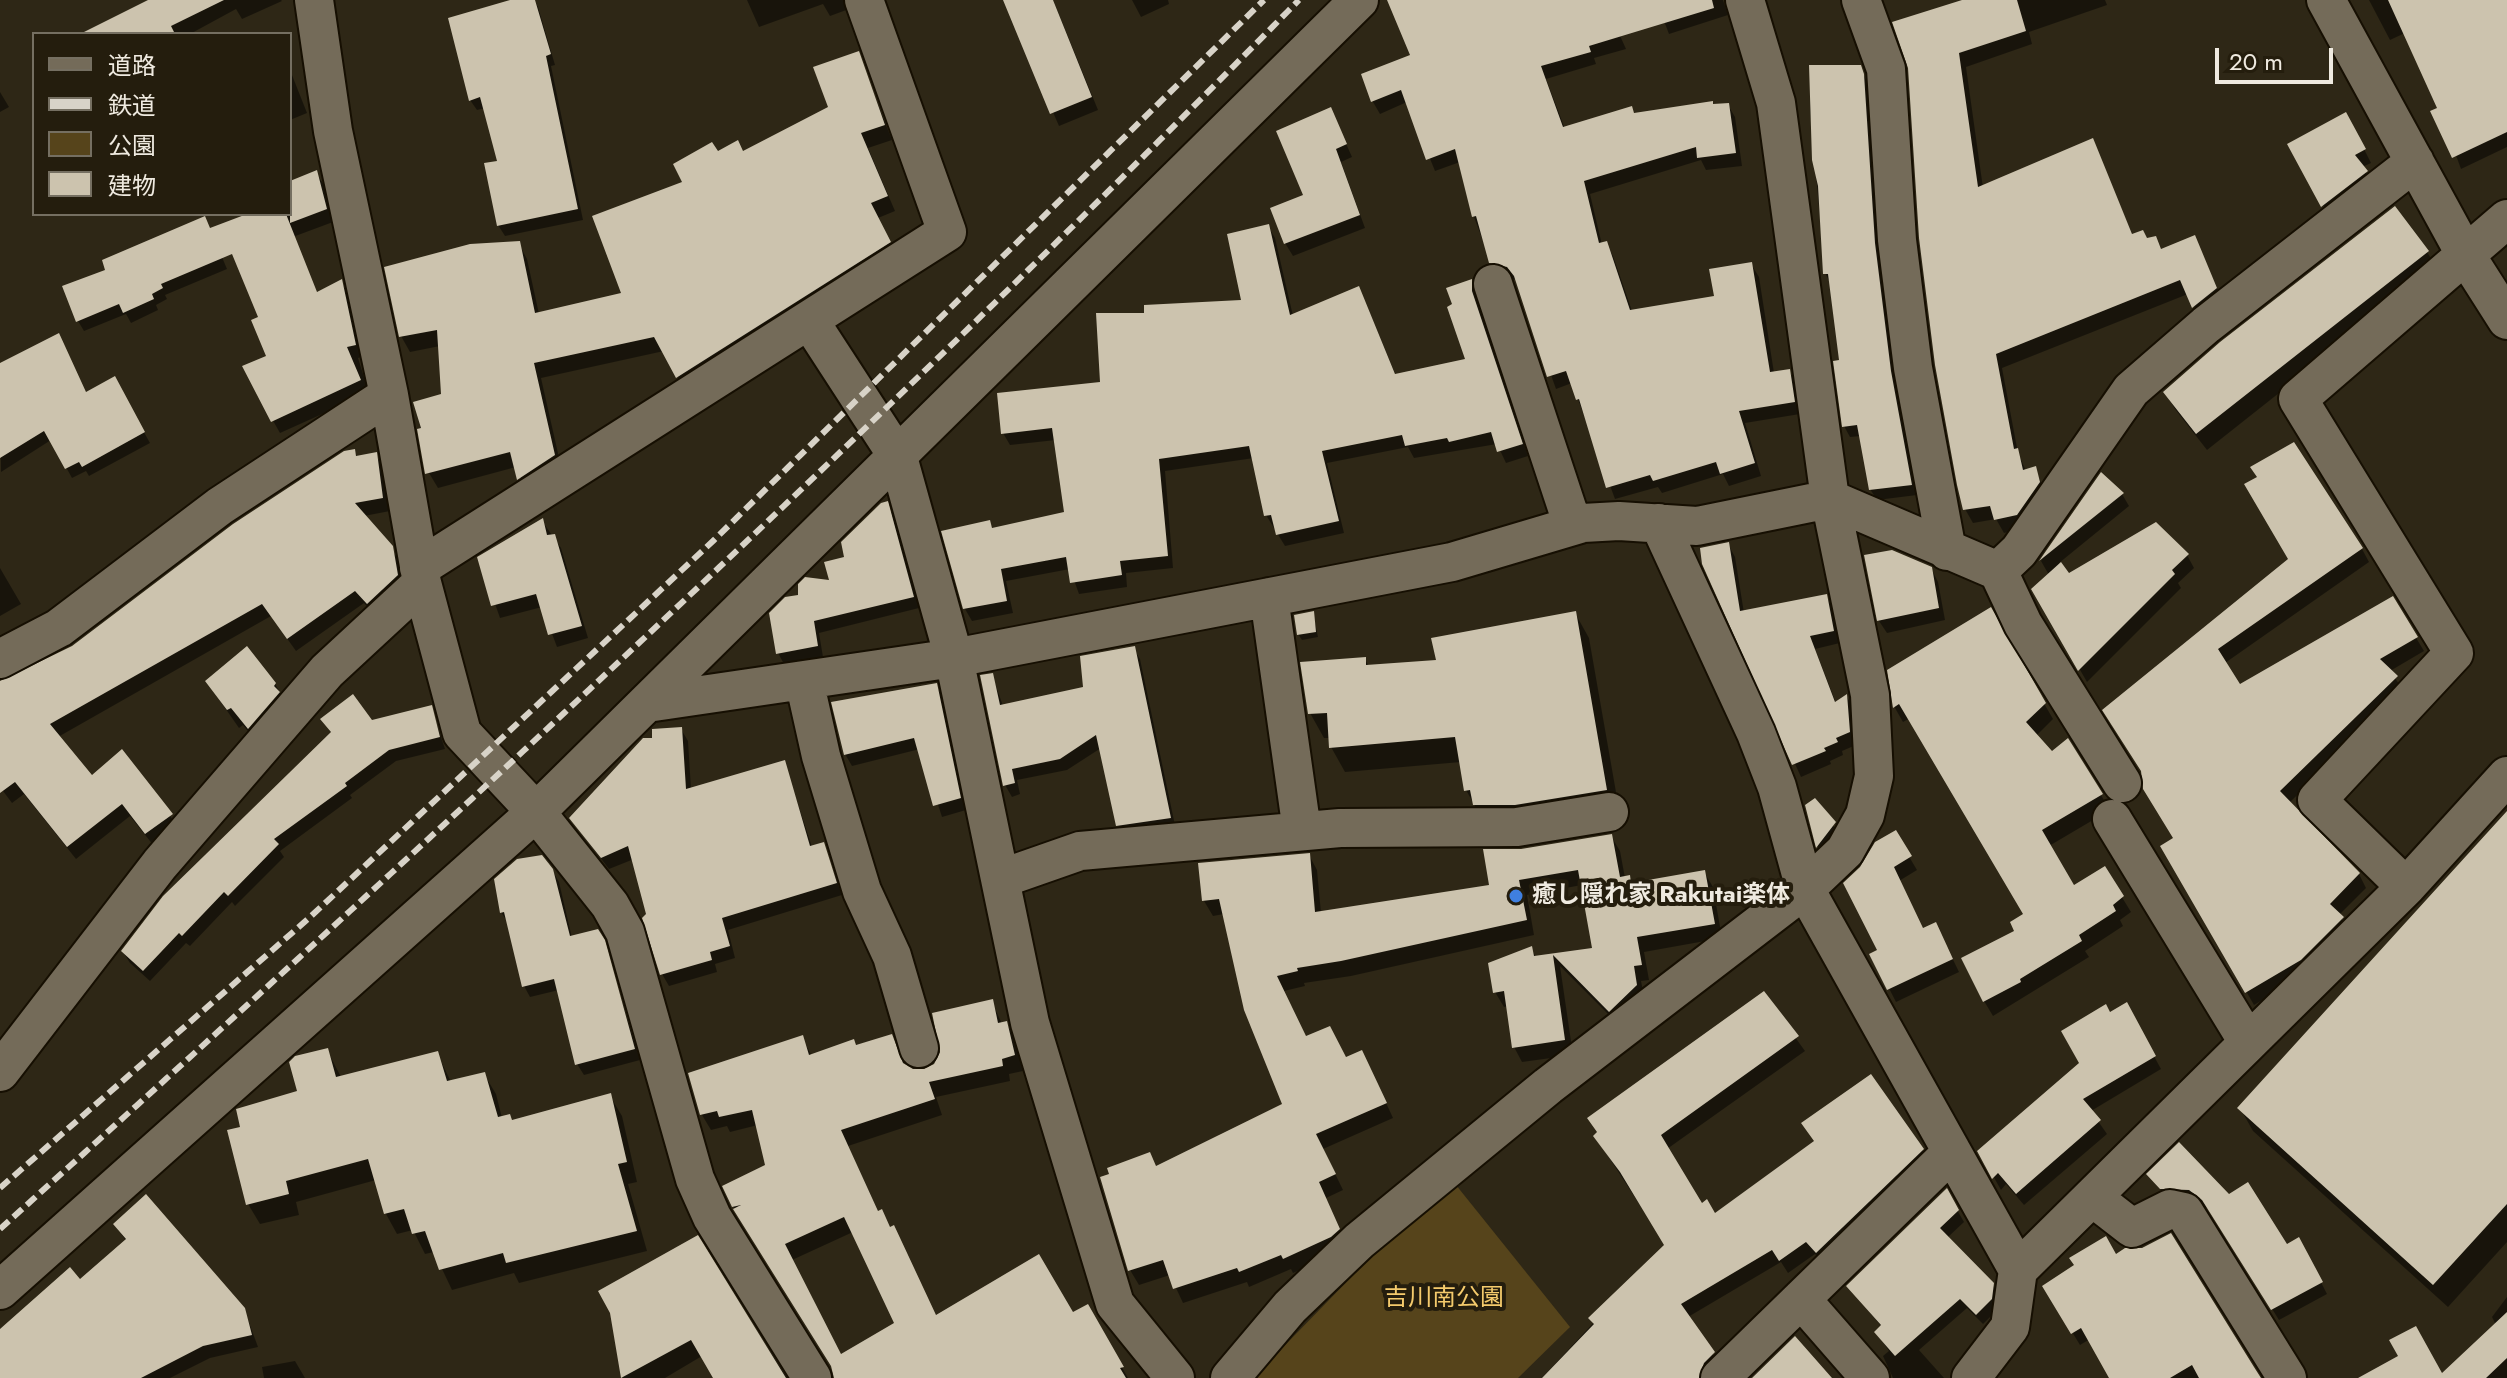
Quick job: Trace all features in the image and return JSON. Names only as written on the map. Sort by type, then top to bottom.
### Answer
[{"type":"street","points":[[314,0],[333,131],[389,395],[421,575],[462,733],[536,812],[610,905],[625,932],[695,1179],[712,1217],[812,1378]]},
{"type":"street","points":[[0,1072],[160,864],[327,671],[421,575],[947,232],[864,0]]},
{"type":"street","points":[[0,1290],[536,812],[1359,0]]},
{"type":"street","points":[[1861,0],[1886,69],[1897,240],[1913,368],[1947,551]]},
{"type":"street","points":[[2326,0],[2465,254],[2507,320]]},
{"type":"street","points":[[1230,1378],[1290,1307],[1426,1184],[1805,889],[1845,851],[1865,815],[1874,776],[1870,695],[1830,499],[1776,103],[1749,1]]},
{"type":"street","points":[[1998,571],[2019,551],[2131,390],[2206,325],[2415,162]]},
{"type":"street","points":[[2406,887],[2317,800],[2454,653],[2298,399],[2507,219]]},
{"type":"street","points":[[1493,284],[1573,526]]},
{"type":"street","points":[[809,320],[898,457],[954,658],[1030,1023],[1115,1304],[1175,1378]]},
{"type":"street","points":[[0,659],[59,628],[220,506],[389,395]]},
{"type":"street","points":[[647,703],[954,658],[1452,562],[1573,526],[1619,521],[1697,526],[1830,499],[1998,571],[2023,624],[2248,1042]]},
{"type":"street","points":[[1659,523],[1756,733],[1777,787],[1805,889],[2018,1270],[2010,1327],[1971,1378]]},
{"type":"street","points":[[1269,597],[1302,831]]},
{"type":"street","points":[[804,680],[821,756],[862,891],[892,956],[919,1048]]},
{"type":"street","points":[[2018,1270],[2406,887],[2507,776]]},
{"type":"street","points":[[1000,879],[1080,851],[1302,831],[1506,828],[1609,812]]},
{"type":"street","points":[[1720,1378],[1952,1152]]},
{"type":"street","points":[[2092,1197],[2132,1228],[2170,1209],[2184,1212],[2287,1378]]},
{"type":"street","points":[[1801,1299],[1870,1378]]},
{"type":"green space","name":"吉川南公園","points":[[1456,1185],[1570,1327],[1518,1378],[1253,1378],[1366,1262]]},
{"type":"building","points":[[148,0],[224,0],[171,26],[174,32],[84,32]]},
{"type":"building","points":[[510,0],[535,0],[551,54],[546,56],[578,209],[497,226],[484,163],[497,161],[480,97],[469,101],[448,18]]},
{"type":"building","points":[[1003,0],[1053,0],[1092,97],[1050,114]]},
{"type":"building","points":[[1387,0],[1712,0],[1714,8],[1589,46],[1591,52],[1541,66],[1563,127],[1632,106],[1634,113],[1713,101],[1713,104],[1729,103],[1736,153],[1697,158],[1696,147],[1584,181],[1599,243],[1607,241],[1630,310],[1714,296],[1709,269],[1752,262],[1770,372],[1790,369],[1795,402],[1739,411],[1755,463],[1720,474],[1716,462],[1653,481],[1650,475],[1606,488],[1579,399],[1576,400],[1566,371],[1547,377],[1514,276],[1507,267],[1489,263],[1476,216],[1472,217],[1455,149],[1426,160],[1401,90],[1371,102],[1361,74],[1410,55]]},
{"type":"building","points":[[1962,0],[2017,0],[2026,31],[1959,53],[1978,187],[2093,138],[2132,234],[2143,230],[2147,238],[2156,236],[2161,249],[2195,235],[2217,288],[2192,308],[2180,280],[1996,354],[2014,449],[2018,448],[2023,470],[2036,466],[2040,482],[2017,515],[1994,520],[1990,506],[1963,510],[1957,485],[1935,365],[1919,238],[1908,68],[1892,22]]},
{"type":"building","points":[[2388,0],[2507,0],[2507,132],[2452,158],[2430,111],[2437,108]]},
{"type":"building","points":[[859,51],[885,125],[861,133],[888,196],[871,203],[891,242],[676,378],[654,337],[534,363],[555,455],[517,480],[510,452],[425,474],[417,429],[421,428],[413,402],[441,394],[437,330],[399,337],[384,267],[470,244],[520,241],[535,313],[621,293],[592,216],[682,182],[673,164],[712,142],[718,151],[738,140],[743,151],[828,107],[813,67]]},
{"type":"building","points":[[1809,65],[1861,65],[1864,74],[1875,243],[1891,371],[1912,485],[1869,490],[1857,425],[1842,427],[1833,361],[1839,360],[1828,274],[1823,274],[1818,186],[1812,160]]},
{"type":"building","points":[[1331,107],[1347,144],[1336,149],[1360,215],[1284,244],[1270,208],[1303,195],[1276,131]]},
{"type":"building","points":[[2346,112],[2366,149],[2355,155],[2368,171],[2321,207],[2287,144]]},
{"type":"building","points":[[317,170],[327,209],[290,223],[292,180]]},
{"type":"building","points":[[2395,206],[2429,251],[2196,434],[2163,392],[2220,342]]},
{"type":"building","points":[[205,216],[210,228],[242,216],[287,216],[317,292],[342,279],[356,345],[347,347],[361,380],[271,422],[242,366],[266,356],[251,320],[258,317],[232,254],[161,284],[163,288],[152,294],[154,299],[123,313],[119,304],[76,322],[62,286],[105,270],[102,260]]},
{"type":"building","points":[[1269,224],[1290,315],[1359,286],[1395,374],[1465,359],[1447,307],[1452,304],[1446,288],[1472,279],[1472,291],[1523,444],[1497,452],[1491,432],[1449,442],[1447,438],[1405,446],[1402,435],[1322,451],[1339,521],[1276,535],[1271,515],[1264,516],[1249,446],[1159,459],[1168,556],[1120,561],[1122,575],[1070,583],[1066,557],[1001,569],[1007,601],[963,609],[941,531],[990,520],[992,528],[1064,512],[1052,428],[1001,434],[997,393],[1100,382],[1096,313],[1144,313],[1144,305],[1241,300],[1227,234]]},
{"type":"building","points":[[59,333],[86,392],[115,376],[145,432],[82,467],[79,462],[65,469],[44,431],[0,458],[0,363]]},
{"type":"building","points":[[2294,442],[2363,548],[2218,649],[2240,684],[2393,596],[2418,637],[2380,659],[2398,676],[2280,791],[2360,873],[2330,904],[2344,917],[2301,960],[2245,993],[2160,846],[2173,838],[2143,789],[2141,771],[2102,710],[2288,559],[2244,484],[2257,477],[2250,467]]},
{"type":"building","points":[[355,449],[356,456],[377,452],[383,498],[355,503],[393,546],[398,575],[367,604],[355,591],[287,639],[262,604],[50,724],[92,775],[122,749],[173,814],[145,834],[122,804],[67,847],[15,782],[0,793],[0,681],[72,646],[233,524],[344,451]]},
{"type":"building","points":[[2101,472],[2124,493],[2039,561]]},
{"type":"building","points":[[888,501],[914,597],[814,621],[818,646],[776,654],[769,613],[785,597],[798,595],[798,584],[805,577],[829,580],[824,562],[844,557],[841,542],[881,503]]},
{"type":"building","points":[[543,518],[547,535],[555,534],[582,626],[548,635],[536,594],[491,606],[477,557]]},
{"type":"building","points":[[2156,522],[2189,554],[2172,570],[2175,574],[2078,671],[2031,589],[2061,562],[2069,573]]},
{"type":"building","points":[[1729,542],[1740,611],[1827,594],[1834,631],[1810,636],[1835,702],[1847,694],[1850,732],[1836,738],[1838,742],[1824,748],[1826,751],[1792,765],[1702,564],[1700,548]]},
{"type":"building","points":[[1892,550],[1932,567],[1939,608],[1877,621],[1864,555]]},
{"type":"building","points":[[1991,607],[2046,703],[2026,722],[2052,751],[2068,738],[2103,794],[2042,830],[2074,885],[2105,866],[2124,896],[2113,905],[2116,911],[2079,935],[2082,941],[2020,979],[2021,982],[1983,1002],[1961,958],[2014,931],[2010,922],[2023,914],[1899,704],[1893,708],[1887,670]]},
{"type":"building","points":[[1314,611],[1316,632],[1297,635],[1294,615]]},
{"type":"building","points":[[1576,611],[1607,790],[1515,805],[1473,805],[1470,790],[1464,791],[1455,737],[1329,748],[1327,713],[1308,714],[1300,662],[1366,657],[1366,665],[1436,660],[1431,638]]},
{"type":"building","points":[[247,646],[280,692],[248,729],[231,708],[227,710],[205,681]]},
{"type":"building","points":[[1135,646],[1171,818],[1116,826],[1096,735],[1060,759],[1012,769],[1015,783],[1003,786],[980,675],[993,673],[1000,705],[1083,687],[1080,656]]},
{"type":"building","points":[[937,683],[961,798],[933,806],[914,738],[844,755],[831,702]]},
{"type":"building","points":[[353,694],[372,720],[432,705],[440,737],[389,750],[345,783],[347,786],[274,839],[279,844],[228,896],[224,892],[143,971],[121,951],[163,896],[331,732],[320,719]]},
{"type":"building","points":[[682,727],[686,789],[785,760],[810,846],[824,842],[837,883],[722,918],[730,946],[710,952],[712,960],[660,975],[642,918],[646,914],[628,846],[601,858],[569,818],[643,738],[652,738],[652,729]]},
{"type":"building","points":[[1815,798],[1836,822],[1816,848],[1805,805]]},
{"type":"building","points":[[2507,811],[2507,1204],[2433,1285],[2237,1108]]},
{"type":"building","points":[[1896,830],[1912,856],[1894,867],[1923,928],[1936,922],[1953,959],[1887,990],[1869,954],[1877,950],[1843,883],[1860,867],[1875,842]]},
{"type":"building","points":[[1612,834],[1620,877],[1630,875],[1631,883],[1705,870],[1715,924],[1637,937],[1642,965],[1634,966],[1637,985],[1609,1012],[1553,955],[1565,1040],[1512,1048],[1504,991],[1493,993],[1488,963],[1532,946],[1534,956],[1592,948],[1578,870],[1519,880],[1527,920],[1297,968],[1298,971],[1277,976],[1306,1036],[1330,1026],[1346,1057],[1362,1050],[1387,1103],[1316,1134],[1336,1174],[1319,1182],[1340,1229],[1331,1237],[1283,1259],[1281,1255],[1239,1272],[1237,1268],[1173,1289],[1163,1260],[1128,1271],[1100,1177],[1109,1174],[1107,1168],[1150,1152],[1156,1166],[1282,1104],[1244,1010],[1219,899],[1202,901],[1198,863],[1310,853],[1315,912],[1489,885],[1483,849],[1521,849]]},
{"type":"building","points":[[542,855],[553,869],[570,936],[598,929],[605,940],[635,1049],[575,1065],[554,979],[522,987],[504,912],[500,913],[494,879],[517,859]]},
{"type":"building","points":[[1764,991],[1799,1036],[1661,1135],[1702,1203],[1707,1199],[1715,1213],[1814,1141],[1801,1123],[1871,1074],[1924,1149],[1816,1253],[1806,1242],[1779,1261],[1772,1250],[1681,1304],[1715,1352],[1704,1363],[1699,1378],[1542,1378],[1594,1324],[1588,1318],[1664,1245],[1620,1172],[1593,1136],[1597,1132],[1587,1118]]},
{"type":"building","points":[[993,999],[998,1023],[1007,1021],[1015,1055],[1002,1059],[1003,1066],[929,1082],[935,1099],[841,1130],[878,1211],[882,1209],[890,1227],[894,1225],[936,1315],[1039,1254],[1073,1312],[1088,1304],[1124,1367],[1120,1368],[1126,1378],[834,1378],[831,1366],[733,1209],[741,1205],[732,1207],[722,1186],[765,1165],[752,1110],[719,1117],[717,1111],[700,1115],[688,1073],[803,1035],[809,1055],[854,1039],[856,1045],[892,1034],[903,1063],[913,1069],[924,1069],[934,1064],[940,1052],[932,1013]],"holes":[[[844,1217],[894,1323],[841,1354],[785,1244]]]},
{"type":"building","points":[[2127,1002],[2156,1056],[2083,1099],[2101,1120],[2016,1194],[1998,1173],[1992,1179],[1977,1151],[2079,1063],[2061,1031],[2106,1004],[2110,1012]]},
{"type":"building","points":[[328,1048],[336,1077],[438,1051],[447,1081],[485,1072],[498,1117],[510,1114],[512,1120],[611,1093],[627,1162],[618,1164],[637,1231],[506,1263],[503,1253],[439,1270],[425,1231],[412,1234],[404,1209],[384,1214],[368,1159],[286,1181],[289,1194],[246,1205],[227,1130],[240,1127],[236,1109],[297,1091],[289,1062],[295,1056]]},
{"type":"building","points":[[2179,1142],[2229,1194],[2248,1182],[2287,1244],[2299,1237],[2323,1282],[2271,1310],[2202,1200],[2189,1190],[2160,1189],[2146,1174]]},
{"type":"building","points":[[1947,1188],[1959,1210],[1940,1228],[1994,1283],[1992,1299],[1976,1315],[1960,1299],[1895,1356],[1874,1332],[1881,1325],[1846,1286]]},
{"type":"building","points":[[146,1194],[245,1308],[252,1335],[203,1346],[141,1378],[0,1378],[0,1329],[70,1267],[80,1279],[126,1239],[113,1224]]},
{"type":"building","points":[[2171,1233],[2261,1378],[2199,1378],[2192,1365],[2170,1378],[2109,1378],[2081,1328],[2071,1334],[2042,1286],[2074,1265],[2069,1258],[2106,1236],[2116,1254],[2125,1248],[2142,1248]]},
{"type":"building","points":[[698,1235],[786,1378],[713,1378],[691,1340],[621,1378],[610,1313],[598,1291]]},
{"type":"building","points":[[2507,1312],[2507,1358],[2486,1378],[2358,1378],[2398,1356],[2389,1340],[2416,1326],[2442,1373]]},
{"type":"building","points":[[1795,1336],[1832,1378],[1752,1378]]},
{"type":"railway","points":[[0,1188],[308,919],[713,541],[1264,0]]},
{"type":"railway","points":[[0,1229],[659,624],[982,315],[1299,0]]},
{"type":"place","name":"癒し隠れ家 Rakutai楽体","points":[[1516,896]]}]
